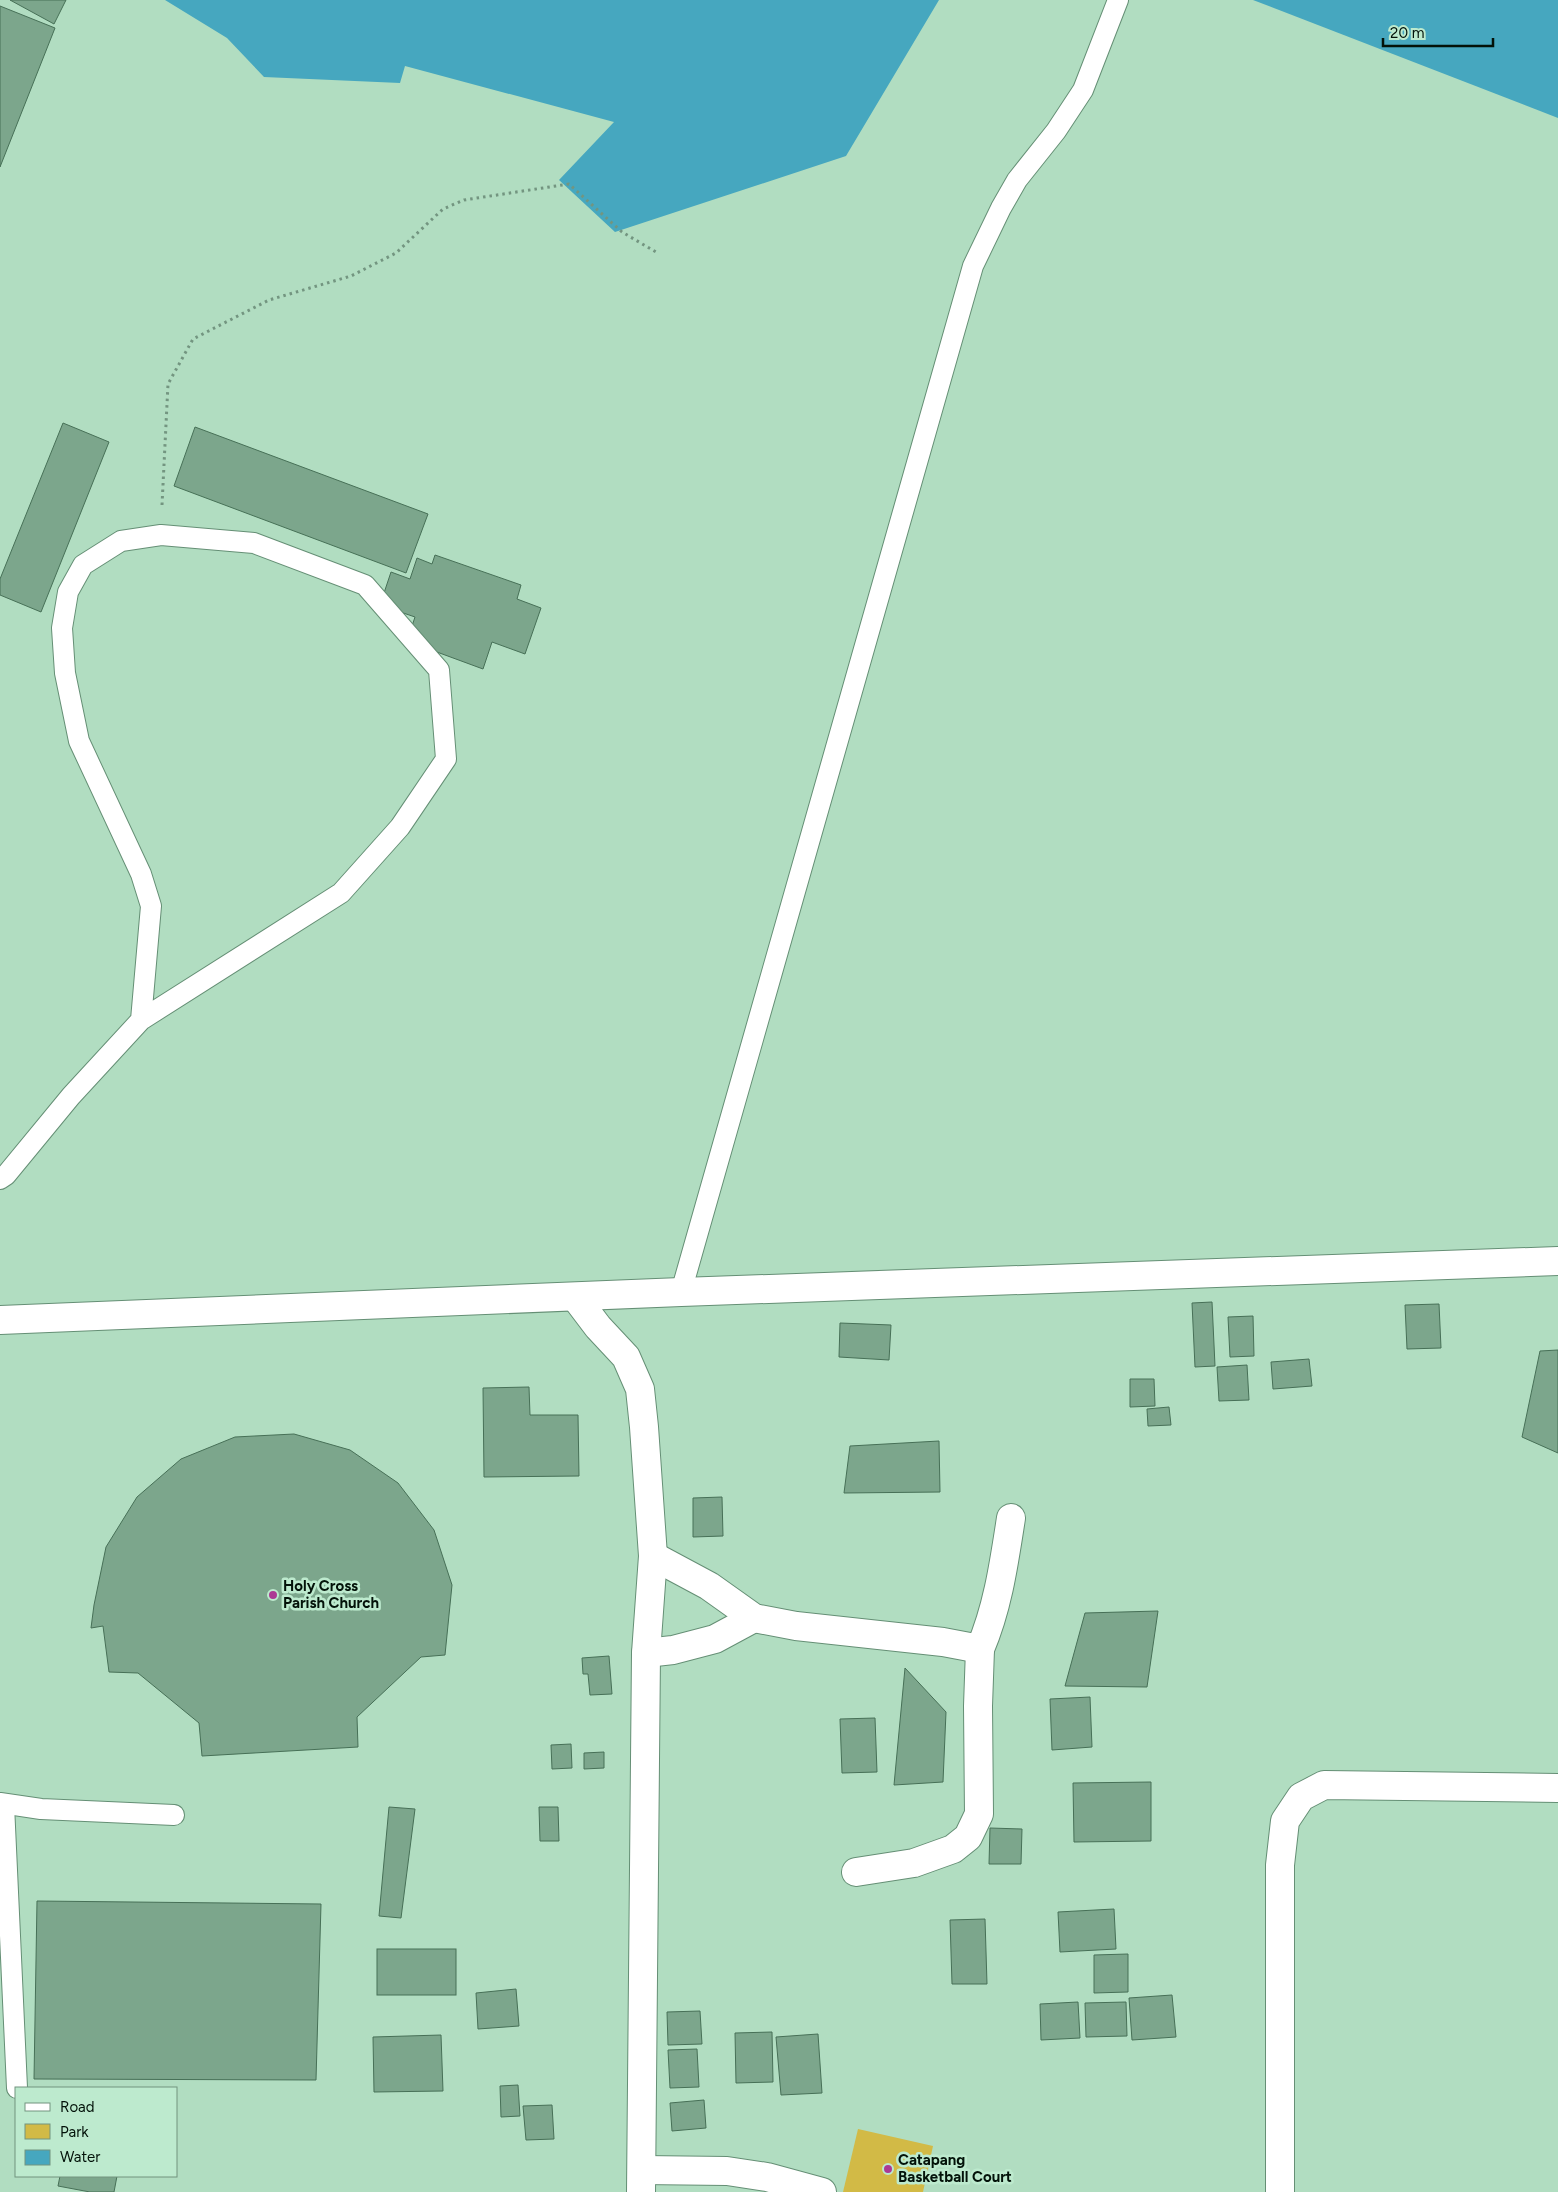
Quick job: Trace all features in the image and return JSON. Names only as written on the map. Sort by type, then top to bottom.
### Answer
[{"type":"street","points":[[0,1320],[576,1298],[681,1292],[1558,1261]]},
{"type":"street","points":[[576,1298],[598,1327],[626,1357],[640,1388],[653,1556],[646,1654],[642,2181],[727,2171],[767,2177],[822,2192]]},
{"type":"street","points":[[856,1872],[914,1863],[953,1849],[968,1837],[978,1814],[980,1649],[992,1621],[1001,1583],[1011,1518]]},
{"type":"street","points":[[653,1556],[709,1586],[754,1618],[796,1626],[943,1642],[980,1649]]},
{"type":"street","points":[[646,1654],[715,1639],[754,1618]]},
{"type":"street","points":[[1280,2192],[1280,1865],[1285,1821],[1301,1797],[1324,1785],[1558,1788]]},
{"type":"lane","points":[[681,1292],[973,266],[1017,180],[1056,131],[1083,90],[1118,0]]},
{"type":"lane","points":[[0,1179],[6,1175],[71,1096],[141,1020],[341,892],[400,827],[446,759],[439,670],[365,585],[254,543],[161,534],[121,542],[83,565],[68,592],[62,628],[65,673],[79,741],[141,874],[151,906],[141,1020]]},
{"type":"lane","points":[[17,2087],[2,1804],[41,1809],[174,1815]]},
{"type":"path","points":[[161,534],[168,384],[192,339],[270,300],[351,276],[396,253],[443,209],[464,200],[569,184],[622,232],[656,252]]},
{"type":"green space","name":"Catapang Basketball Court","points":[[858,2129],[933,2146],[923,2192],[843,2192]]},
{"type":"water","points":[[165,0],[939,0],[846,156],[615,232],[559,180],[614,122],[405,66],[400,83],[264,77],[227,38]]},
{"type":"water","points":[[1253,0],[1558,0],[1558,118]]},
{"type":"building","points":[[10,0],[66,0],[54,24]]},
{"type":"building","points":[[0,6],[55,28],[0,167]]},
{"type":"building","points":[[63,423],[109,442],[41,612],[0,595],[0,579]]},
{"type":"building","points":[[195,427],[428,514],[406,573],[174,486]]},
{"type":"building","points":[[435,555],[521,585],[517,599],[541,608],[525,654],[492,642],[483,669],[407,641],[415,617],[380,605],[391,572],[410,579],[417,558],[432,564]]},
{"type":"building","points":[[1212,1302],[1215,1366],[1195,1367],[1192,1303]]},
{"type":"building","points":[[1439,1304],[1441,1348],[1407,1349],[1405,1305]]},
{"type":"building","points":[[1253,1316],[1254,1356],[1230,1357],[1228,1317]]},
{"type":"building","points":[[840,1323],[891,1325],[889,1360],[839,1357]]},
{"type":"building","points":[[1558,1350],[1558,1453],[1522,1437],[1540,1351]]},
{"type":"building","points":[[1309,1359],[1312,1386],[1273,1389],[1271,1362]]},
{"type":"building","points":[[1247,1365],[1249,1400],[1219,1401],[1217,1367]]},
{"type":"building","points":[[1130,1379],[1154,1379],[1155,1406],[1130,1407]]},
{"type":"building","points":[[529,1387],[530,1415],[578,1415],[579,1476],[484,1477],[483,1388]]},
{"type":"building","points":[[1169,1407],[1171,1425],[1148,1426],[1147,1409]]},
{"type":"building","name":"Holy Cross Parish Church","points":[[294,1434],[350,1450],[398,1483],[434,1530],[452,1585],[445,1655],[421,1657],[357,1717],[358,1747],[202,1756],[199,1723],[138,1673],[109,1672],[103,1626],[91,1628],[106,1547],[137,1497],[181,1459],[235,1437]]},
{"type":"building","points":[[939,1441],[940,1492],[844,1493],[850,1446]]},
{"type":"building","points":[[722,1497],[723,1536],[693,1537],[693,1498]]},
{"type":"building","points":[[1158,1611],[1147,1687],[1065,1686],[1085,1613]]},
{"type":"building","points":[[609,1656],[612,1694],[590,1695],[588,1674],[583,1674],[582,1658]]},
{"type":"building","points":[[905,1668],[946,1712],[943,1782],[894,1785]]},
{"type":"building","points":[[1090,1697],[1092,1747],[1052,1750],[1050,1699]]},
{"type":"building","points":[[875,1718],[877,1772],[842,1773],[840,1719]]},
{"type":"building","points":[[571,1744],[572,1768],[552,1769],[551,1745]]},
{"type":"building","points":[[604,1752],[604,1768],[584,1769],[584,1753]]},
{"type":"building","points":[[1151,1782],[1151,1841],[1074,1842],[1073,1783]]},
{"type":"building","points":[[389,1807],[415,1809],[401,1918],[379,1916]]},
{"type":"building","points":[[539,1807],[558,1807],[559,1841],[540,1841]]},
{"type":"building","points":[[990,1828],[1022,1829],[1021,1864],[989,1864]]},
{"type":"building","points":[[37,1901],[321,1904],[316,2080],[34,2079]]},
{"type":"building","points":[[1114,1909],[1116,1949],[1060,1952],[1058,1912]]},
{"type":"building","points":[[985,1919],[987,1984],[952,1984],[950,1920]]},
{"type":"building","points":[[377,1949],[456,1949],[456,1995],[377,1995]]},
{"type":"building","points":[[1128,1954],[1128,1992],[1094,1993],[1094,1955]]},
{"type":"building","points":[[516,1989],[519,2026],[478,2029],[476,1993]]},
{"type":"building","points":[[1172,1995],[1176,2037],[1132,2040],[1129,1998]]},
{"type":"building","points":[[1078,2002],[1080,2038],[1041,2040],[1040,2004]]},
{"type":"building","points":[[1126,2002],[1127,2036],[1086,2037],[1085,2003]]},
{"type":"building","points":[[700,2011],[702,2044],[668,2045],[667,2012]]},
{"type":"building","points":[[772,2032],[773,2082],[736,2083],[735,2033]]},
{"type":"building","points":[[818,2034],[822,2093],[781,2095],[776,2037]]},
{"type":"building","points":[[441,2035],[443,2091],[374,2092],[373,2037]]},
{"type":"building","points":[[697,2049],[699,2087],[670,2088],[668,2050]]},
{"type":"building","points":[[518,2085],[520,2116],[501,2117],[500,2086]]},
{"type":"building","points":[[704,2100],[706,2128],[672,2131],[670,2103]]},
{"type":"building","points":[[552,2105],[554,2139],[526,2140],[523,2106]]},
{"type":"building","points":[[60,2177],[117,2177],[114,2192],[90,2192],[58,2186]]},
{"type":"place","name":"Holy Cross Parish Church","points":[[273,1595]]},
{"type":"place","name":"Catapang Basketball Court","points":[[888,2169]]}]
